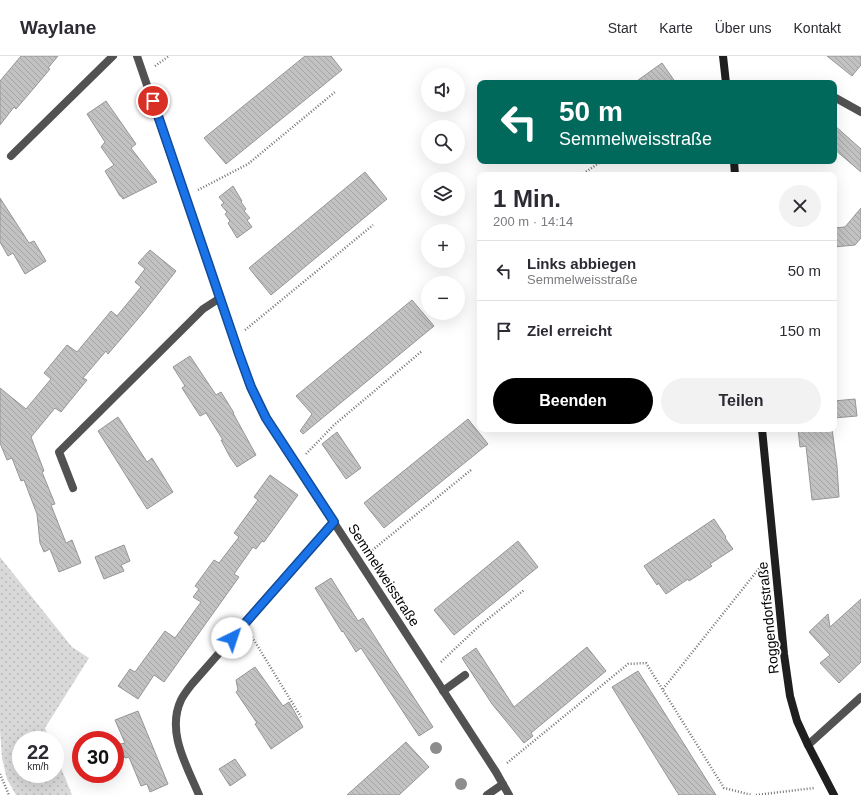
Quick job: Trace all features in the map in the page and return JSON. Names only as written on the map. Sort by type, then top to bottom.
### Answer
[{"type":"street","points":[[11,156],[113,56]]},
{"type":"street","name":"Semmelweisstraße","points":[[137,56],[251,387],[266,418],[496,772],[509,795]]},
{"type":"street","points":[[723,56],[726,80]]},
{"type":"street","points":[[837,99],[861,112]]},
{"type":"street","points":[[73,488],[59,452],[203,309],[220,298]]},
{"type":"street","name":"Roggendorfstraße","points":[[762,432],[784,654],[790,696],[808,745],[834,795]]},
{"type":"street","points":[[199,795],[177,737],[177,711],[181,699],[242,626],[334,522]]},
{"type":"street","points":[[443,691],[465,675]]},
{"type":"street","points":[[808,745],[861,697]]},
{"type":"street","points":[[487,795],[503,784]]},
{"type":"path","points":[[185,196],[248,164],[335,92]]},
{"type":"path","points":[[586,172],[598,164]]},
{"type":"path","points":[[234,339],[373,225]]},
{"type":"path","points":[[296,464],[334,425],[422,351]]},
{"type":"path","points":[[359,561],[471,470]]},
{"type":"path","points":[[663,689],[774,549]]},
{"type":"path","points":[[430,672],[478,627],[524,590]]},
{"type":"path","points":[[242,626],[251,636],[301,716]]},
{"type":"path","points":[[496,772],[628,664],[646,663],[724,788],[752,795]]},
{"type":"path","points":[[0,774],[9,795]]},
{"type":"path","points":[[756,795],[828,785]]},
{"type":"shaded area","points":[[0,557],[72,647],[89,658],[45,728],[46,731],[12,731],[12,783],[64,783],[64,775],[72,795],[16,795],[7,779],[2,758],[0,730]]},
{"type":"building","points":[[21,56],[58,56],[48,68],[50,69],[16,109],[14,107],[0,125],[0,81]]},
{"type":"building","points":[[305,56],[331,56],[342,70],[226,164],[204,138]]},
{"type":"building","points":[[827,56],[861,56],[861,65],[852,76]]},
{"type":"building","points":[[662,63],[674,80],[638,80]]},
{"type":"building","points":[[106,101],[136,144],[131,148],[157,182],[123,199],[105,171],[114,165],[101,147],[105,142],[87,114]]},
{"type":"building","points":[[837,128],[861,149],[861,172],[837,152]]},
{"type":"building","points":[[365,172],[387,199],[271,295],[249,268]]},
{"type":"building","points":[[233,186],[246,209],[244,211],[250,218],[247,220],[252,227],[237,238],[228,223],[230,221],[225,214],[227,212],[221,205],[224,203],[219,197]]},
{"type":"building","points":[[0,198],[29,243],[34,241],[46,261],[25,274],[13,253],[8,256],[0,242]]},
{"type":"building","points":[[861,208],[861,238],[855,245],[837,247],[837,228],[845,227]]},
{"type":"building","points":[[150,250],[176,271],[108,354],[106,351],[83,378],[87,380],[61,412],[55,408],[31,437],[44,471],[42,472],[55,504],[51,505],[66,543],[72,540],[81,563],[59,572],[50,549],[44,552],[40,543],[37,514],[24,480],[21,481],[12,458],[7,460],[0,443],[0,388],[26,409],[51,379],[44,373],[67,345],[77,352],[111,311],[117,316],[141,287],[135,282],[145,269],[138,263]]},
{"type":"building","points":[[412,300],[421,311],[421,320],[429,320],[434,326],[303,434],[300,431],[312,414],[296,396]]},
{"type":"building","points":[[190,356],[216,395],[221,392],[256,455],[237,467],[221,440],[223,440],[206,413],[200,416],[182,388],[185,386],[173,367]]},
{"type":"building","points":[[855,399],[857,416],[837,418],[837,401]]},
{"type":"building","points":[[118,417],[147,462],[152,458],[173,492],[147,509],[98,431]]},
{"type":"building","points":[[468,419],[488,444],[384,528],[364,503]]},
{"type":"building","points":[[337,432],[361,468],[346,479],[322,444]]},
{"type":"building","points":[[798,432],[832,432],[839,497],[812,500],[806,446],[800,447]]},
{"type":"building","points":[[270,475],[298,495],[264,542],[262,541],[256,549],[253,547],[234,574],[239,577],[164,682],[154,675],[138,699],[118,686],[130,669],[135,672],[165,631],[175,638],[201,602],[193,597],[199,589],[195,586],[214,560],[219,563],[239,537],[234,533],[258,500],[254,497]]},
{"type":"building","points":[[714,519],[733,549],[710,564],[712,566],[689,581],[688,579],[666,594],[658,583],[657,585],[644,566]]},
{"type":"building","points":[[518,541],[538,567],[454,635],[434,610]]},
{"type":"building","points":[[124,545],[130,561],[121,565],[124,571],[104,579],[95,557]]},
{"type":"building","points":[[331,578],[358,621],[363,618],[433,727],[419,736],[361,648],[356,652],[315,588]]},
{"type":"building","points":[[861,599],[861,662],[839,683],[820,663],[830,655],[809,632],[828,614],[830,627]]},
{"type":"building","points":[[587,647],[606,671],[531,733],[533,736],[524,743],[492,704],[462,658],[476,648],[514,707]]},
{"type":"building","points":[[255,667],[283,706],[289,702],[303,727],[271,749],[255,724],[257,723],[236,692],[238,690],[236,680]]},
{"type":"building","points":[[638,671],[716,795],[679,795],[672,784],[612,687]]},
{"type":"building","points":[[138,711],[168,784],[150,792],[147,784],[141,786],[129,757],[125,758],[124,731],[120,731],[115,720]]},
{"type":"building","points":[[406,742],[429,767],[399,795],[347,795]]},
{"type":"building","points":[[235,759],[246,775],[230,786],[219,769]]},
{"type":"route","points":[[153,101],[251,387],[266,418],[334,522],[232,638]]}]
